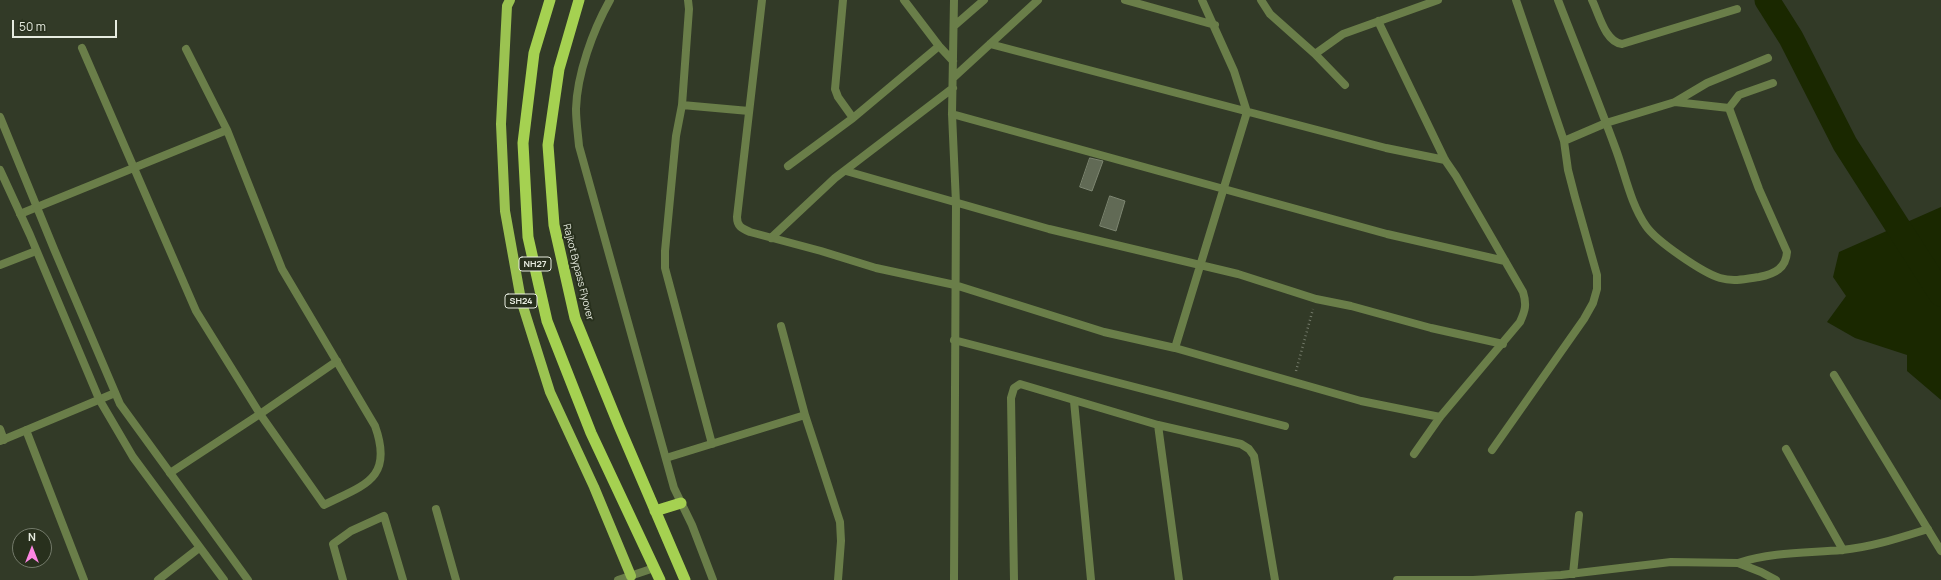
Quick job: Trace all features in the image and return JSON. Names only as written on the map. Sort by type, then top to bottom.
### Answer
[{"type":"highway","name":"NH27","points":[[550,0],[534,53],[523,143],[528,237],[547,321],[591,433],[660,580]]},
{"type":"highway","name":"Rajkot Bypass Flyover","points":[[579,0],[559,69],[548,145],[554,225],[575,318],[634,462],[685,580]]},
{"type":"highway","points":[[655,511],[681,503]]},
{"type":"main road","name":"SH24","points":[[507,2],[501,124],[505,211],[521,300],[550,392],[594,487],[632,578]]},
{"type":"street","points":[[610,0],[598,20],[580,77],[576,109],[579,146],[674,488],[692,525],[713,580]]},
{"type":"street","points":[[688,0],[689,9],[682,105],[676,136],[665,251],[665,268],[712,444]]},
{"type":"street","points":[[762,0],[737,223],[740,228],[876,268],[954,285],[1104,332],[1175,348],[1361,401],[1440,418]]},
{"type":"street","points":[[843,0],[835,89],[838,97],[853,118]]},
{"type":"street","points":[[904,0],[938,46],[953,61]]},
{"type":"street","points":[[954,0],[952,114],[956,203],[954,285],[954,580]]},
{"type":"street","points":[[954,26],[984,0]]},
{"type":"street","points":[[953,78],[1038,0]]},
{"type":"street","points":[[1125,0],[1215,25]]},
{"type":"street","points":[[1175,348],[1247,112],[1234,71],[1215,25],[1202,0]]},
{"type":"street","points":[[1261,0],[1270,14],[1315,54],[1345,86]]},
{"type":"street","points":[[1315,54],[1343,34],[1438,0]]},
{"type":"street","points":[[1492,450],[1584,319],[1593,303],[1597,290],[1597,275],[1574,197],[1564,141],[1516,0]]},
{"type":"street","points":[[1558,0],[1606,123],[1634,204],[1646,227],[1664,243],[1701,268],[1720,278],[1738,280],[1765,276],[1783,267],[1787,260],[1787,252],[1758,189],[1729,108]]},
{"type":"street","points":[[1592,0],[1609,37],[1615,43],[1622,44],[1737,9]]},
{"type":"street","points":[[1378,21],[1445,160],[1456,176],[1523,292],[1526,309],[1520,322],[1440,418],[1414,454]]},
{"type":"street","points":[[990,44],[1386,148],[1445,160]]},
{"type":"street","points":[[788,166],[853,118],[938,46]]},
{"type":"street","points":[[82,48],[196,311],[260,414],[324,505],[369,482],[378,470],[381,443],[375,426],[282,269],[227,130],[186,48]]},
{"type":"street","points":[[1564,141],[1606,123],[1676,102],[1707,83],[1768,58]]},
{"type":"street","points":[[1729,108],[1739,95],[1773,83]]},
{"type":"street","points":[[771,238],[826,186],[953,88]]},
{"type":"street","points":[[1676,102],[1729,108]]},
{"type":"street","points":[[682,105],[749,111]]},
{"type":"street","points":[[952,114],[1387,234],[1505,261]]},
{"type":"street","points":[[0,117],[120,404],[248,580]]},
{"type":"street","points":[[20,214],[227,130]]},
{"type":"street","points":[[0,170],[99,399],[133,457],[198,548],[224,580]]},
{"type":"street","points":[[846,171],[1048,229],[1238,274],[1316,298],[1430,328],[1503,344]]},
{"type":"street","points":[[0,265],[36,251]]},
{"type":"street","points":[[781,326],[805,415],[840,522],[841,541],[838,580]]},
{"type":"street","points":[[954,340],[1285,426]]},
{"type":"street","points":[[170,474],[337,361]]},
{"type":"street","points":[[1834,375],[1941,551]]},
{"type":"street","points":[[1014,580],[1011,398],[1014,388],[1020,384],[1032,386],[1158,425],[1240,444],[1249,449],[1254,456],[1275,580]]},
{"type":"street","points":[[0,429],[2,440],[115,393]]},
{"type":"street","points":[[1074,400],[1091,580]]},
{"type":"street","points":[[666,458],[805,415]]},
{"type":"street","points":[[1158,425],[1179,580]]},
{"type":"street","points":[[26,430],[84,580]]},
{"type":"street","points":[[1786,449],[1843,550]]},
{"type":"street","points":[[436,509],[456,580]]},
{"type":"street","points":[[1573,574],[1579,515]]},
{"type":"street","points":[[343,580],[332,544],[351,531],[384,516],[402,580]]},
{"type":"street","points":[[1738,563],[1754,557],[1843,550],[1880,545],[1928,529]]},
{"type":"street","points":[[158,580],[198,548]]},
{"type":"street","points":[[1397,580],[1473,580],[1561,577],[1573,574],[1671,562],[1738,563],[1776,580]]},
{"type":"street","points":[[618,580],[632,578],[654,568]]},
{"type":"path","points":[[1293,382],[1316,298]]},
{"type":"shaded area","points":[[1941,207],[1941,400],[1907,371],[1907,355],[1855,338],[1827,322],[1846,296],[1833,277],[1839,252]]},
{"type":"building","points":[[1090,158],[1103,161],[1092,191],[1080,187]]},
{"type":"building","points":[[1110,196],[1125,201],[1116,231],[1100,226]]},
{"type":"waterway","points":[[1767,0],[1791,38],[1845,144],[1941,294]]}]
